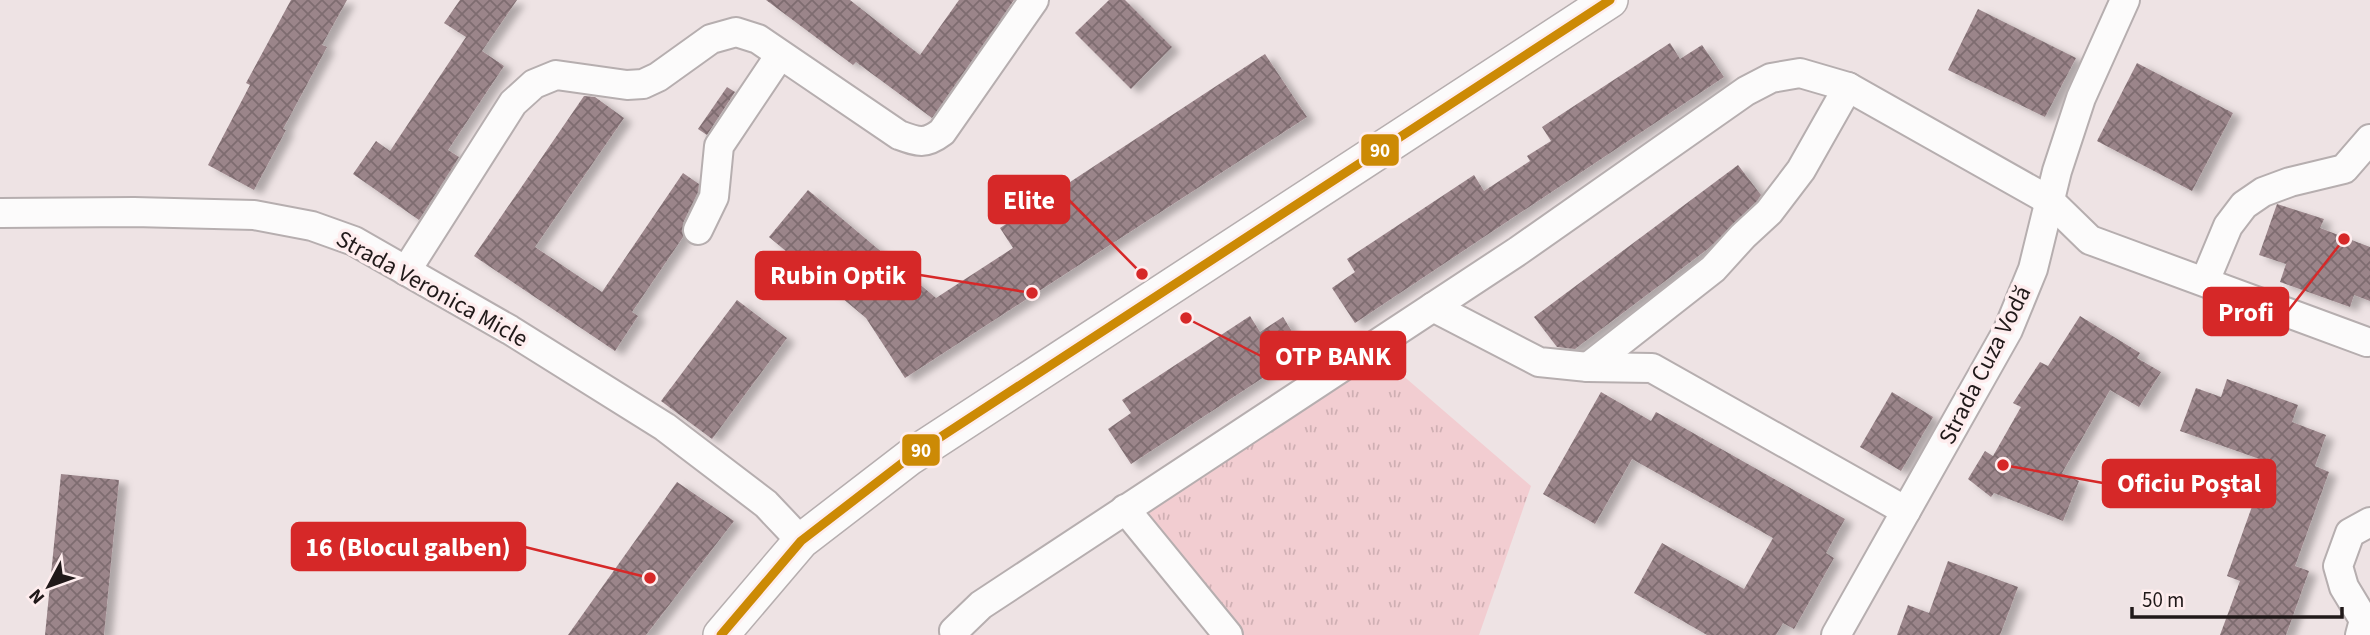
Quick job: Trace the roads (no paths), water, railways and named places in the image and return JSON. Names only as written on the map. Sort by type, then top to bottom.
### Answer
[{"type":"main road","points":[[721,635],[801,541],[910,457],[1572,10],[1610,0]]},
{"type":"street","points":[[406,271],[513,103],[534,84],[556,75],[627,85],[643,84],[658,77],[711,39],[736,32],[758,39],[899,135],[914,141],[930,141],[942,132],[1034,0]]},
{"type":"street","name":"Strada Cuza Vodă","points":[[1836,635],[2008,330],[2033,269],[2081,97],[2125,0]]},
{"type":"street","points":[[698,230],[717,188],[719,146],[780,55]]},
{"type":"street","points":[[955,635],[954,631],[981,605],[1518,251],[1771,78],[1800,73],[1849,87],[2050,201],[2090,240],[2367,342]]},
{"type":"street","points":[[1588,367],[1713,269],[1769,212],[1801,170],[1849,87]]},
{"type":"street","points":[[2205,281],[2228,226],[2244,205],[2263,192],[2290,182],[2344,170],[2370,139]]},
{"type":"street","name":"Strada Veronica Micle","points":[[0,213],[254,215],[312,226],[344,237],[510,330],[665,427],[766,504],[801,541]]},
{"type":"street","points":[[1433,307],[1539,362],[1588,367],[1652,368],[1906,511]]},
{"type":"street","points":[[1125,509],[1227,635]]},
{"type":"street","points":[[2365,624],[2344,587],[2338,566],[2350,533],[2370,522]]},
{"type":"place","name":"Profi","points":[[2344,239]]},
{"type":"place","name":"Elite","points":[[1142,274]]},
{"type":"place","name":"Rubin Optik","points":[[1032,293]]},
{"type":"place","name":"OTP BANK","points":[[1186,318]]},
{"type":"place","name":"Oficiu Poștal","points":[[2003,465]]},
{"type":"place","name":"16 (Blocul galben)","points":[[650,578]]}]
